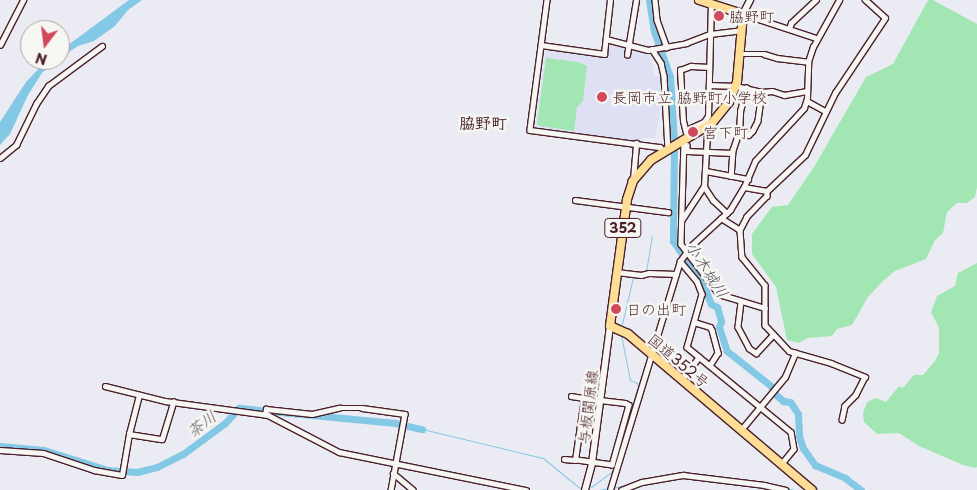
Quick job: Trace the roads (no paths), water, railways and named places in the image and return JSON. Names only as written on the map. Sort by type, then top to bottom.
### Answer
[{"type":"highway","points":[[699,0],[743,14]]},
{"type":"highway","name":"352","points":[[610,326],[626,206],[633,181],[646,164],[716,118],[729,102],[736,86],[743,14]]},
{"type":"highway","name":"国道352号","points":[[610,326],[622,329],[812,490]]},
{"type":"main road","points":[[743,14],[750,0]]},
{"type":"main road","name":"与板関原線","points":[[585,490],[592,463],[610,326]]},
{"type":"street","points":[[0,45],[23,0]]},
{"type":"street","points":[[547,0],[530,130],[660,146],[668,150],[664,76],[661,63],[653,49]]},
{"type":"street","points":[[541,45],[604,54],[610,0]]},
{"type":"street","points":[[627,55],[636,0]]},
{"type":"street","points":[[655,0],[657,20],[667,47]]},
{"type":"street","points":[[789,29],[791,23],[816,0]]},
{"type":"street","points":[[610,490],[650,354],[681,260],[686,252],[727,213],[744,187],[755,161],[804,108],[807,101],[808,62],[816,38],[838,0]]},
{"type":"street","points":[[842,420],[845,406],[856,395],[865,377],[831,363],[789,351],[773,334],[764,320],[765,284],[742,257],[740,230],[747,217],[767,196],[767,191],[805,155],[825,111],[885,18],[865,0]]},
{"type":"street","points":[[711,4],[708,118],[685,139],[680,241],[686,252],[719,294],[765,308]]},
{"type":"street","points":[[743,14],[816,38]]},
{"type":"street","points":[[606,40],[653,49],[686,43],[710,34],[740,30]]},
{"type":"street","points":[[0,158],[16,145],[36,104],[48,86],[102,46]]},
{"type":"street","points":[[740,54],[764,54],[777,58],[808,62]]},
{"type":"street","points":[[709,67],[691,66],[680,70],[687,151],[732,153]]},
{"type":"street","points":[[708,85],[736,86],[762,92],[772,91],[784,95],[807,91]]},
{"type":"street","points":[[731,176],[732,153],[739,134],[740,111],[746,88]]},
{"type":"street","points":[[739,134],[750,135],[753,131],[758,121],[762,92]]},
{"type":"street","points":[[807,101],[825,111]]},
{"type":"street","points":[[681,221],[704,186],[707,134]]},
{"type":"street","points":[[633,181],[636,143]]},
{"type":"street","points":[[706,171],[748,178]]},
{"type":"street","points":[[704,186],[713,200],[727,213]]},
{"type":"street","points":[[744,187],[767,191]]},
{"type":"street","points":[[575,200],[668,212]]},
{"type":"street","points":[[721,218],[740,230]]},
{"type":"street","points":[[681,260],[697,281],[702,294],[686,345],[791,432],[794,449],[782,464]]},
{"type":"street","points":[[617,272],[641,275],[649,273],[676,274]]},
{"type":"street","points":[[741,302],[738,327],[749,348],[756,353],[773,334]]},
{"type":"street","points":[[694,322],[710,327],[712,330],[718,353],[710,366]]},
{"type":"street","points":[[741,430],[788,372],[795,353]]},
{"type":"street","points":[[681,380],[699,357]]},
{"type":"street","points":[[105,386],[173,402],[265,415],[339,452],[395,465],[526,490]]},
{"type":"street","points":[[0,450],[43,453],[94,470],[122,475],[129,434],[139,394]]},
{"type":"street","points":[[564,459],[612,465],[629,407],[628,404],[571,396]]},
{"type":"street","points":[[575,460],[584,398]]},
{"type":"street","points":[[129,434],[162,439],[173,402]]},
{"type":"street","points":[[265,415],[266,409],[312,414],[339,408],[362,408],[405,414],[391,490]]},
{"type":"street","points":[[393,473],[413,490]]},
{"type":"street","points":[[621,490],[647,481],[683,475],[764,485],[785,490]]},
{"type":"water","points":[[129,0],[142,0],[128,10],[115,26],[94,41],[78,46],[70,51],[70,44]]},
{"type":"water","points":[[37,70],[45,70],[28,95],[10,134],[0,145],[0,122],[26,82]]},
{"type":"waterway","name":"小木城川","points":[[649,0],[654,31],[670,77],[674,141],[673,241],[704,286],[711,304],[717,307],[721,321],[719,327],[727,351],[771,386],[775,394],[783,401],[790,402],[798,414],[799,436],[803,448],[815,465],[845,478],[861,490]]},
{"type":"waterway","points":[[646,272],[652,235]]},
{"type":"waterway","points":[[622,324],[633,277],[644,277]]},
{"type":"waterway","points":[[591,487],[612,472],[638,386],[637,383],[630,380],[621,335]]},
{"type":"waterway","name":"茶川","points":[[0,446],[44,450],[107,470],[137,472],[157,467],[183,454],[225,423],[239,408],[395,423],[422,429]]},
{"type":"waterway","points":[[422,429],[543,458],[582,490]]},
{"type":"waterway","points":[[613,488],[681,472],[771,484]]},
{"type":"waterway","points":[[599,490],[609,488]]},
{"type":"waterway","points":[[785,488],[794,490]]},
{"type":"place","name":"脇野町","points":[[719,16]]},
{"type":"place","name":"長岡市立 脇野町小学校","points":[[602,97]]},
{"type":"place","name":"宮下町","points":[[693,132]]},
{"type":"place","name":"日の出町","points":[[616,309]]},
{"type":"district","name":"脇野町","points":[[483,122]]}]
